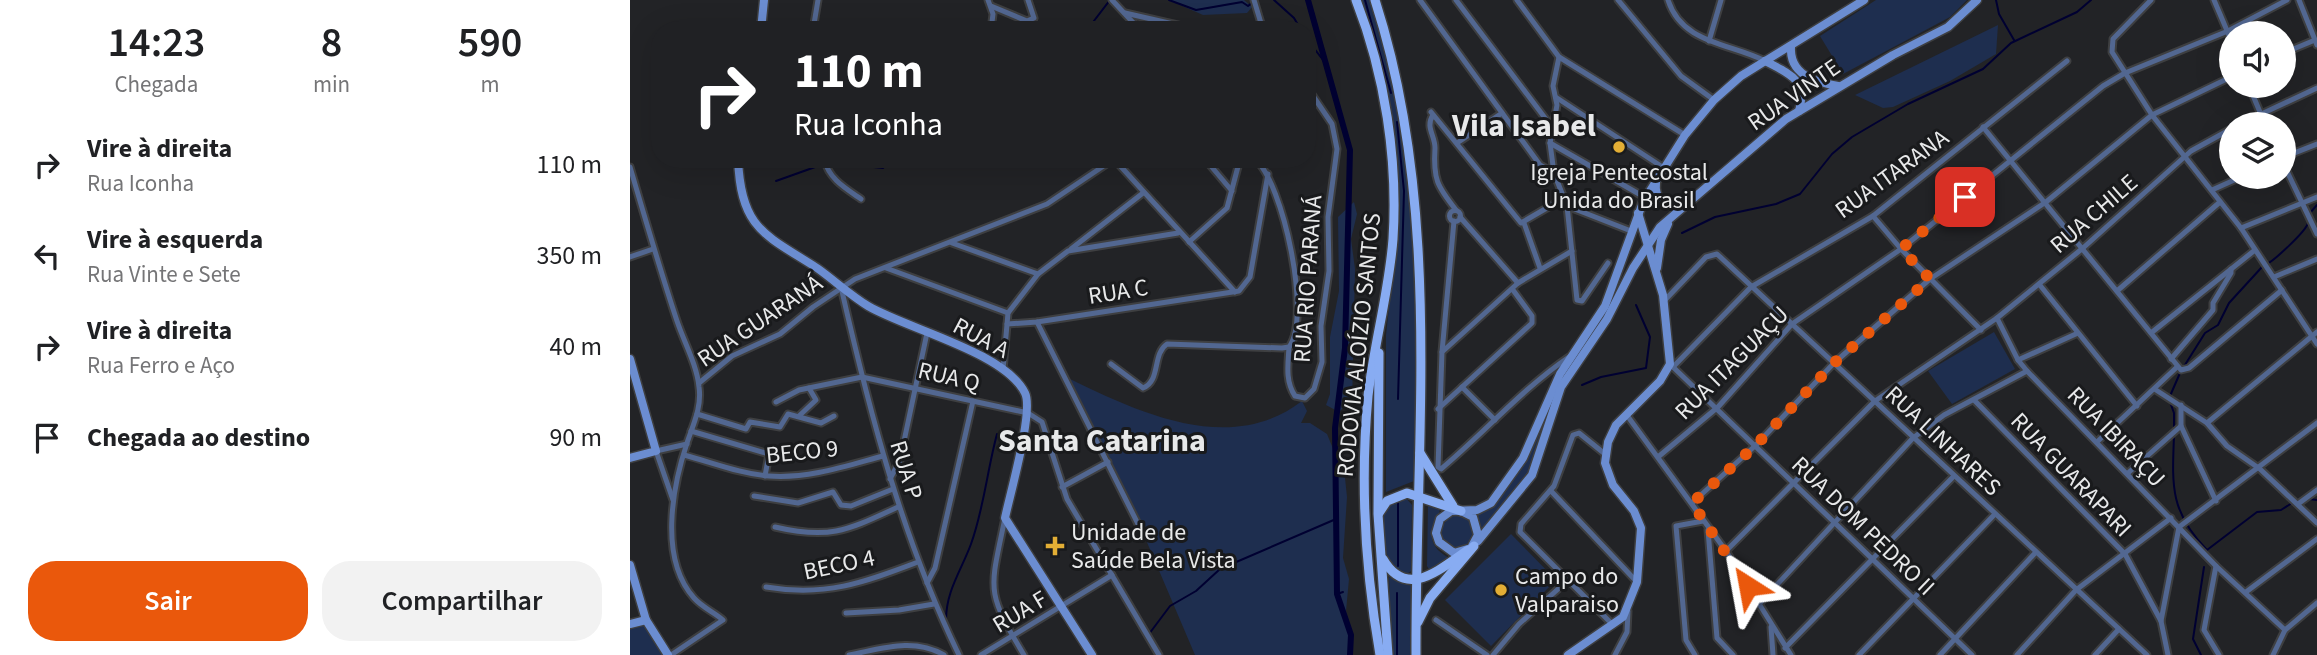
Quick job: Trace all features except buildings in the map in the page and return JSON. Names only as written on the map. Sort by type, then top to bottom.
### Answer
[{"type":"main road","points":[[762,21],[764,0]]},
{"type":"main road","name":"RODOVIA ALOÍZIO SANTOS","points":[[1356,0],[1382,94],[1391,167],[1393,241],[1368,398],[1363,474],[1367,569],[1380,655]]},
{"type":"main road","name":"RODOVIA ALOÍZIO SANTOS","points":[[1375,0],[1401,92],[1414,184],[1419,452],[1415,579],[1416,655]]},
{"type":"main road","points":[[1471,548],[1459,553],[1445,549],[1436,533],[1443,516],[1477,510],[1491,503],[1518,466],[1532,440],[1546,400],[1605,306],[1638,213],[1685,135],[1714,100],[1741,76],[1864,0]]},
{"type":"main road","name":"RUA VINTE","points":[[1471,548],[1532,475],[1540,459],[1561,387],[1607,319],[1648,244],[1679,210],[1798,111],[1838,86],[1948,27],[1977,1]]},
{"type":"main road","points":[[1791,46],[1795,66],[1804,75],[1815,81],[1838,86]]},
{"type":"main road","points":[[1765,61],[1798,83],[1803,94],[1798,111]]},
{"type":"main road","name":"RUA A","points":[[739,168],[742,194],[755,225],[774,243],[816,268],[869,307],[1003,370],[1025,392],[1028,413]]},
{"type":"main road","points":[[1656,180],[1659,198],[1666,205],[1679,210],[1661,240],[1657,275]]},
{"type":"main road","points":[[1568,655],[1620,623],[1628,611],[1637,582],[1641,528],[1634,511],[1608,476],[1605,454],[1611,433],[1672,365],[1664,302],[1638,213]]},
{"type":"main road","points":[[1633,268],[1647,267],[1657,275]]},
{"type":"main road","points":[[1379,325],[1378,514],[1388,655]]},
{"type":"main road","points":[[630,359],[656,451],[630,458]]},
{"type":"main road","points":[[1028,413],[1005,518],[1092,655]]},
{"type":"main road","points":[[1419,452],[1448,500],[1461,511]]},
{"type":"main road","points":[[1378,514],[1394,497],[1407,493],[1417,494],[1473,517],[1478,526],[1471,548],[1430,598],[1416,630]]},
{"type":"main road","points":[[1381,554],[1391,570],[1415,579],[1432,575],[1471,548]]},
{"type":"main road","points":[[630,565],[646,620],[670,655]]},
{"type":"main road","points":[[630,624],[646,620]]},
{"type":"street","points":[[814,21],[818,0]]},
{"type":"street","points":[[990,21],[989,3],[1027,21],[1034,18],[1028,0]]},
{"type":"street","points":[[1112,0],[1132,21]]},
{"type":"street","points":[[1254,0],[1260,21]]},
{"type":"street","points":[[1420,0],[1540,165],[1554,173]]},
{"type":"street","points":[[1456,0],[1550,126]]},
{"type":"street","points":[[1618,0],[1681,76],[1714,100]]},
{"type":"street","points":[[1668,0],[1682,26],[1709,41],[1765,61]]},
{"type":"street","points":[[1709,41],[1721,0]]},
{"type":"street","points":[[2151,0],[2113,39],[2112,52],[2152,115],[2241,228],[2314,333],[2317,344]]},
{"type":"street","points":[[2214,0],[2223,21]]},
{"type":"street","name":"RUA ITAGUAÇU","points":[[2248,21],[2287,0]]},
{"type":"street","points":[[2296,49],[2316,42],[2299,0]]},
{"type":"street","points":[[1519,1],[1559,57],[1685,135]]},
{"type":"street","points":[[1125,13],[1160,21]]},
{"type":"street","name":"RUA ITAGUAÇU","points":[[1658,457],[1717,407],[1792,324],[1901,249],[2103,86],[2125,73],[2219,36]]},
{"type":"street","points":[[1559,57],[1553,86],[1557,98],[1550,126],[1550,143],[1554,173],[1567,206],[1579,302],[1589,295],[1608,263]]},
{"type":"street","name":"RUA ITARANA","points":[[1672,365],[1751,287],[1873,216],[2067,61]]},
{"type":"street","points":[[1692,503],[1756,445],[1834,363],[1930,279],[2046,202],[2152,115],[2219,83]]},
{"type":"street","points":[[2264,112],[2317,88]]},
{"type":"street","points":[[1557,98],[1664,168]]},
{"type":"street","name":"RUA RIO PARANÁ","points":[[1289,347],[1287,371],[1291,390],[1297,398],[1308,396],[1322,362],[1321,326],[1329,271],[1328,217],[1337,149],[1332,124],[1316,101]]},
{"type":"street","points":[[1518,283],[1460,217],[1435,181],[1432,155],[1435,148],[1430,129],[1432,113],[1518,221],[1524,223]]},
{"type":"street","points":[[1457,144],[1502,113]]},
{"type":"street","points":[[1983,127],[2179,368]]},
{"type":"street","name":"RUA CHILE","points":[[1726,551],[1875,401],[1920,367],[1981,330],[2083,248],[2198,145],[2219,135]]},
{"type":"street","points":[[1550,143],[1646,198]]},
{"type":"street","points":[[2296,152],[2317,144]]},
{"type":"street","points":[[630,167],[653,249],[699,383],[697,414],[684,454],[674,503],[673,543],[679,572],[692,596],[723,620],[670,655]]},
{"type":"street","points":[[829,168],[838,183],[860,199]]},
{"type":"street","name":"RUA GUARANÁ","points":[[699,383],[732,356],[780,334],[841,288],[1066,195],[1102,168]]},
{"type":"street","points":[[1122,168],[1178,233],[1235,292],[1242,289],[1250,277],[1268,174]]},
{"type":"street","points":[[1213,168],[1232,191]]},
{"type":"street","points":[[1189,242],[1227,208],[1238,168]]},
{"type":"street","points":[[1111,365],[1143,388],[1152,380],[1160,352],[1167,344],[1289,347],[1297,330],[1294,273],[1279,204],[1268,174],[1263,168]]},
{"type":"street","points":[[2212,190],[2219,187]]},
{"type":"street","points":[[2296,189],[2317,234]]},
{"type":"street","points":[[1003,370],[1008,313],[1038,274],[1143,193]]},
{"type":"street","points":[[2241,228],[2317,197]]},
{"type":"street","points":[[1524,223],[1564,198]]},
{"type":"street","points":[[2118,291],[2220,202]]},
{"type":"street","points":[[1567,206],[1631,231]]},
{"type":"street","points":[[1456,210],[1450,215],[1454,221],[1438,409],[1439,469],[1572,355]]},
{"type":"street","points":[[1873,216],[1901,249],[1981,330]]},
{"type":"street","points":[[1454,221],[1460,217]]},
{"type":"street","points":[[1524,223],[1540,268]]},
{"type":"street","points":[[1068,251],[1178,233]]},
{"type":"street","points":[[952,243],[1038,274]]},
{"type":"street","points":[[630,257],[653,249]]},
{"type":"street","points":[[2151,333],[2255,250]]},
{"type":"street","points":[[1442,352],[1518,283],[1572,251]]},
{"type":"street","name":"RUA LINHARES","points":[[1664,302],[1706,257],[1713,253],[2147,655]]},
{"type":"street","points":[[2274,278],[2317,259]]},
{"type":"street","points":[[885,268],[1008,313]]},
{"type":"street","points":[[2171,359],[2213,310],[2213,303],[2227,282],[2231,269]]},
{"type":"street","points":[[2039,284],[2137,406]]},
{"type":"street","name":"RUA P","points":[[841,288],[898,507],[934,604],[960,655]]},
{"type":"street","points":[[1438,409],[1532,323],[1532,316],[1513,290]]},
{"type":"street","points":[[2098,441],[2179,368],[2189,368],[2282,290]]},
{"type":"street","name":"RUA C","points":[[1007,324],[1037,322],[1235,292]]},
{"type":"street","name":"RUA IBIRAÇU","points":[[1997,317],[2018,360],[2028,371],[2216,566],[2285,630]]},
{"type":"street","name":"RUA A","points":[[1037,322],[1143,534]]},
{"type":"street","points":[[2018,360],[2078,332]]},
{"type":"street","points":[[890,479],[900,460],[927,333]]},
{"type":"street","points":[[2207,423],[2314,333]]},
{"type":"street","name":"RUA DOM PEDRO II","points":[[1672,365],[1972,655]]},
{"type":"street","points":[[1760,603],[1834,520],[1913,438],[1944,415],[2028,371]]},
{"type":"street","points":[[776,402],[787,394],[862,377]]},
{"type":"street","name":"RUA Q","points":[[862,377],[1028,413]]},
{"type":"street","points":[[1462,387],[1495,420]]},
{"type":"street","points":[[799,416],[816,400],[809,388]]},
{"type":"street","points":[[2156,390],[2207,423],[2227,446],[2260,469],[2317,523]]},
{"type":"street","name":"RUA GUARAPARI","points":[[1975,400],[2125,555],[2161,621],[2168,655]]},
{"type":"street","points":[[926,583],[935,568],[973,401]]},
{"type":"street","points":[[2181,405],[2181,426],[2216,501]]},
{"type":"street","name":"RUA A","points":[[1028,413],[1042,422],[1062,486],[1143,633],[1159,655]]},
{"type":"street","points":[[697,414],[746,429],[750,422],[780,427],[788,415],[821,423],[834,416]]},
{"type":"street","points":[[1626,414],[1726,551],[1791,655]]},
{"type":"street","points":[[2161,621],[2179,527],[2260,469],[2317,423]]},
{"type":"street","points":[[2128,473],[2181,426]]},
{"type":"street","points":[[691,431],[769,454],[765,476]]},
{"type":"street","points":[[1605,454],[1579,433],[1573,435],[1551,491],[1521,524],[1520,532],[1567,581],[1620,623],[1615,655]]},
{"type":"street","points":[[674,503],[656,451],[687,444]]},
{"type":"street","name":"BECO 9","points":[[684,454],[765,476],[827,471],[883,456]]},
{"type":"street","points":[[1062,486],[1108,462]]},
{"type":"street","points":[[1785,648],[1875,560],[1954,476]]},
{"type":"street","points":[[754,496],[798,503],[833,492],[841,505],[851,506],[893,489]]},
{"type":"street","points":[[2298,504],[2317,490]]},
{"type":"street","points":[[1551,491],[1637,582]]},
{"type":"street","points":[[775,527],[827,534],[855,527],[898,507]]},
{"type":"street","points":[[1859,655],[1995,514]]},
{"type":"street","points":[[1005,518],[992,586],[996,604],[1024,655]]},
{"type":"street","points":[[2017,655],[2076,590],[2171,518]]},
{"type":"street","points":[[1694,655],[1686,640],[1676,526],[1706,524]]},
{"type":"street","points":[[1706,524],[1717,638],[1733,655]]},
{"type":"street","points":[[2246,592],[2317,539]]},
{"type":"street","points":[[1940,655],[2036,552]]},
{"type":"street","name":"BECO 4","points":[[766,587],[817,592],[854,585],[918,562]]},
{"type":"street","points":[[2216,566],[2204,630],[2219,655]]},
{"type":"street","name":"RUA F","points":[[981,655],[1112,575]]},
{"type":"street","points":[[1493,655],[1519,624],[1567,581]]},
{"type":"street","points":[[2273,655],[2285,630],[2317,603]]},
{"type":"street","points":[[846,613],[899,610],[934,604]]},
{"type":"street","points":[[1436,620],[1487,655]]},
{"type":"street","points":[[1770,624],[1773,655]]},
{"type":"street","points":[[2095,655],[2119,629]]},
{"type":"street","points":[[849,655],[887,647],[919,645],[944,655]]},
{"type":"shaded area","points":[[1169,0],[1244,0],[1252,7],[1247,13],[1203,15]]},
{"type":"shaded area","points":[[1359,0],[1370,0],[1387,59],[1408,178],[1413,238],[1416,299],[1414,481],[1386,492],[1386,335],[1396,246],[1398,183]]},
{"type":"shaded area","points":[[1876,0],[1967,0],[1950,17],[1843,74],[1820,36]]},
{"type":"shaded area","points":[[1998,25],[1996,54],[1950,81],[1893,107],[1883,108],[1855,95]]},
{"type":"shaded area","points":[[1354,202],[1357,214],[1351,239],[1355,269],[1352,406],[1345,406],[1339,412],[1326,405],[1330,394],[1330,337],[1339,291],[1338,217]]},
{"type":"shaded area","points":[[1597,326],[1554,396],[1529,474],[1482,529],[1477,513],[1494,501],[1518,474],[1558,384]]},
{"type":"shaded area","points":[[1994,332],[2015,369],[1952,404],[1928,371]]},
{"type":"shaded area","points":[[1070,379],[1126,405],[1155,415],[1216,427],[1246,426],[1275,417],[1302,401],[1307,411],[1301,423],[1310,423],[1327,434],[1345,478],[1347,497],[1343,558],[1349,579],[1346,611],[1353,655],[1195,655],[1146,540],[1144,527]]},
{"type":"shaded area","points":[[1404,496],[1412,505],[1411,571],[1407,574],[1399,570],[1388,556],[1382,528],[1386,510]]},
{"type":"shaded area","points":[[1428,504],[1440,508],[1432,540],[1440,552],[1449,558],[1430,571],[1427,566]]},
{"type":"shaded area","points":[[1460,515],[1470,520],[1474,534],[1469,544],[1454,548],[1442,540],[1440,529],[1449,517]]},
{"type":"shaded area","name":"Campo do Valparaiso","points":[[1511,534],[1556,580],[1491,646],[1445,600]]},
{"type":"shaded area","points":[[1389,577],[1411,584],[1411,655],[1392,655]]},
{"type":"shaded area","points":[[646,622],[666,655],[630,655],[630,627]]},
{"type":"waterway","points":[[1094,21],[1110,0]]},
{"type":"waterway","points":[[1169,0],[1196,10],[1242,2],[1248,6],[1253,2]]},
{"type":"waterway","points":[[1274,0],[1296,21]]},
{"type":"waterway","points":[[1308,0],[1314,21]]},
{"type":"waterway","points":[[1365,0],[1391,93]]},
{"type":"waterway","points":[[1996,0],[1999,14],[2014,40]]},
{"type":"waterway","points":[[1682,233],[1715,217],[1776,204],[1800,194],[1832,154],[1852,137],[1908,104],[1983,69],[2011,43],[2077,12],[2091,0]]},
{"type":"waterway","points":[[1316,29],[1350,150],[1345,348],[1335,428],[1337,594],[1351,635],[1350,655]]},
{"type":"waterway","points":[[1316,51],[1323,60]]},
{"type":"waterway","points":[[1397,122],[1404,191],[1398,399]]},
{"type":"waterway","points":[[776,181],[812,168]]},
{"type":"waterway","points":[[2309,214],[2317,205]]},
{"type":"waterway","points":[[2267,264],[2290,245],[2308,223]]},
{"type":"waterway","points":[[2183,368],[2205,333],[2218,325],[2229,303],[2262,267]]},
{"type":"waterway","points":[[1582,385],[1601,377],[1646,368],[1650,337],[1636,305]]},
{"type":"waterway","points":[[2170,396],[2180,373]]},
{"type":"waterway","points":[[2170,402],[2174,413],[2174,430]]},
{"type":"waterway","points":[[946,620],[951,590],[975,530],[997,434]]},
{"type":"waterway","points":[[2174,436],[2176,498],[2186,523],[2207,550]]},
{"type":"waterway","points":[[2309,499],[2317,500]]},
{"type":"waterway","points":[[1398,502],[1398,566]]},
{"type":"waterway","points":[[2207,550],[2257,512],[2281,510],[2292,503]]},
{"type":"waterway","points":[[1149,634],[1170,606],[1196,591],[1220,569],[1336,519]]},
{"type":"waterway","points":[[2201,655],[2193,639],[2204,567]]},
{"type":"waterway","points":[[1337,594],[1343,592]]},
{"type":"waterway","points":[[1397,593],[1397,655]]},
{"type":"place","name":"Igreja Pentecostal Unida do Brasil","points":[[1619,147]]},
{"type":"place","name":"Unidade de Saúde Bela Vista","points":[[1055,546]]},
{"type":"place","name":"Campo do Valparaiso","points":[[1501,590]]},
{"type":"district","name":"Vila Isabel","points":[[1524,126]]},
{"type":"district","name":"Santa Catarina","points":[[1102,441]]},
{"type":"route","points":[[1748,586],[1692,503],[1756,445],[1834,363],[1930,279],[1901,249],[1965,197]]}]
